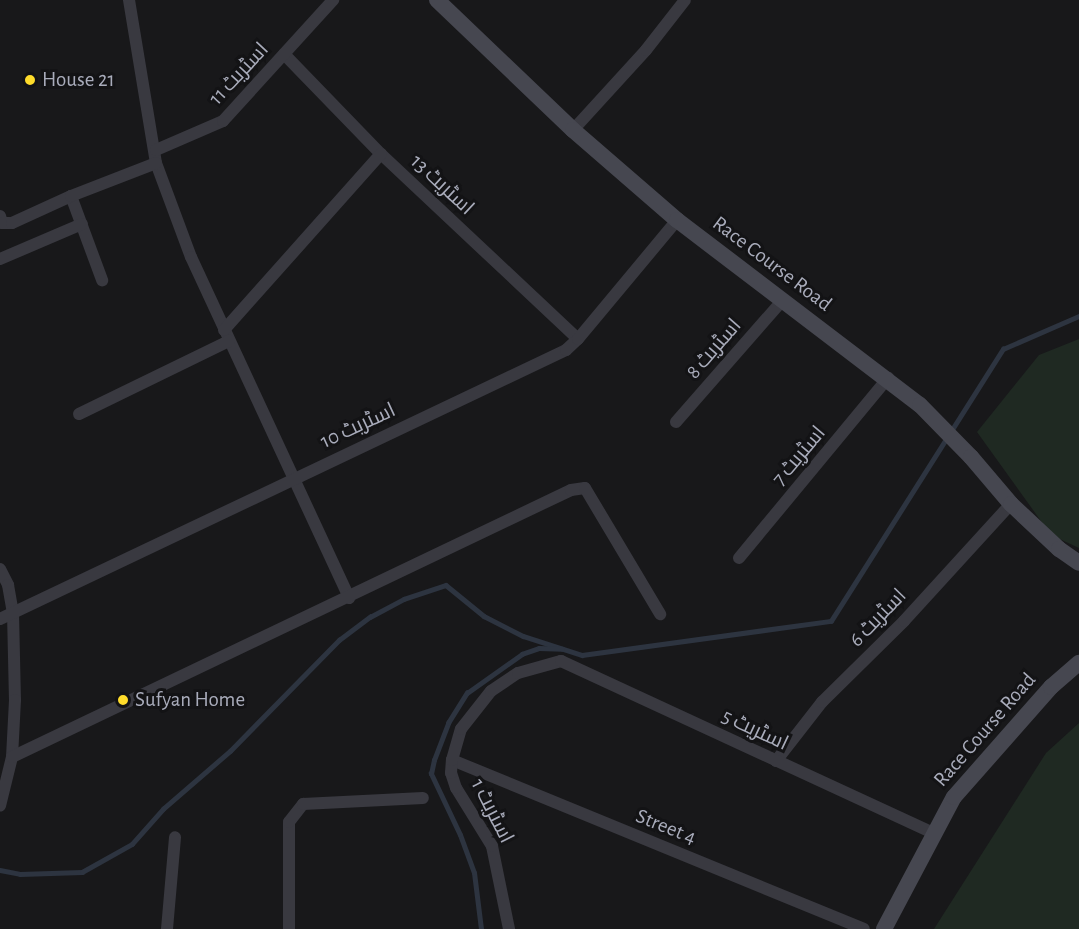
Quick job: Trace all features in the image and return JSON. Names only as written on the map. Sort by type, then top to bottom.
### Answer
[{"type":"street","points":[[129,0],[156,150],[156,163],[191,257],[349,597]]},
{"type":"street","name":"اسٹریٹ 11","points":[[156,150],[223,122],[333,0]]},
{"type":"street","name":"Race Course Road","points":[[436,0],[573,130],[678,220],[782,301],[888,378],[949,435],[1011,504],[1059,549],[1079,563]]},
{"type":"street","points":[[573,130],[646,50],[685,0]]},
{"type":"street","name":"اسٹریٹ 13","points":[[284,54],[381,154],[578,339]]},
{"type":"street","points":[[80,414],[226,335],[381,154]]},
{"type":"street","points":[[0,216],[2,223],[12,223],[71,196],[156,163]]},
{"type":"street","points":[[71,196],[102,280]]},
{"type":"street","name":"اسٹریٹ 10","points":[[0,619],[292,478],[566,350],[578,339],[678,220]]},
{"type":"street","points":[[0,259],[82,224]]},
{"type":"street","name":"اسٹریٹ 8","points":[[676,423],[782,301]]},
{"type":"street","name":"اسٹریٹ 7","points":[[739,558],[888,378]]},
{"type":"street","points":[[12,757],[572,490],[585,488],[660,614]]},
{"type":"street","name":"اسٹریٹ 6","points":[[776,761],[822,702],[904,621],[1011,504]]},
{"type":"street","points":[[0,569],[8,585],[13,613],[15,700],[12,757],[0,806]]},
{"type":"street","name":"اسٹریٹ 5","points":[[561,661],[933,833]]},
{"type":"street","name":"اسٹریٹ 1","points":[[509,929],[492,846],[456,788],[452,760],[461,729],[491,691],[518,673],[561,661]]},
{"type":"street","name":"Race Course Road","points":[[884,929],[933,833],[954,798],[1051,687],[1079,663]]},
{"type":"street","name":"Street 4","points":[[452,760],[864,929]]},
{"type":"street","points":[[289,929],[289,822],[303,804],[423,798]]},
{"type":"street","points":[[167,929],[175,837]]},
{"type":"shaded area","points":[[1079,339],[1079,548],[1051,535],[977,432],[1039,355]]},
{"type":"shaded area","points":[[1079,723],[1079,929],[934,929],[1046,753]]},
{"type":"waterway","points":[[0,870],[20,874],[82,872],[132,844],[163,809],[230,751],[339,640],[370,617],[404,599],[446,585],[484,616],[523,636],[582,655],[831,621],[1003,349],[1079,316]]},
{"type":"waterway","points":[[481,929],[474,873],[460,835],[431,774],[434,760],[448,723],[467,693],[522,654],[539,648],[562,649]]},
{"type":"place","name":"House 21","points":[[30,80]]},
{"type":"place","name":"Sufyan Home","points":[[123,700]]}]
